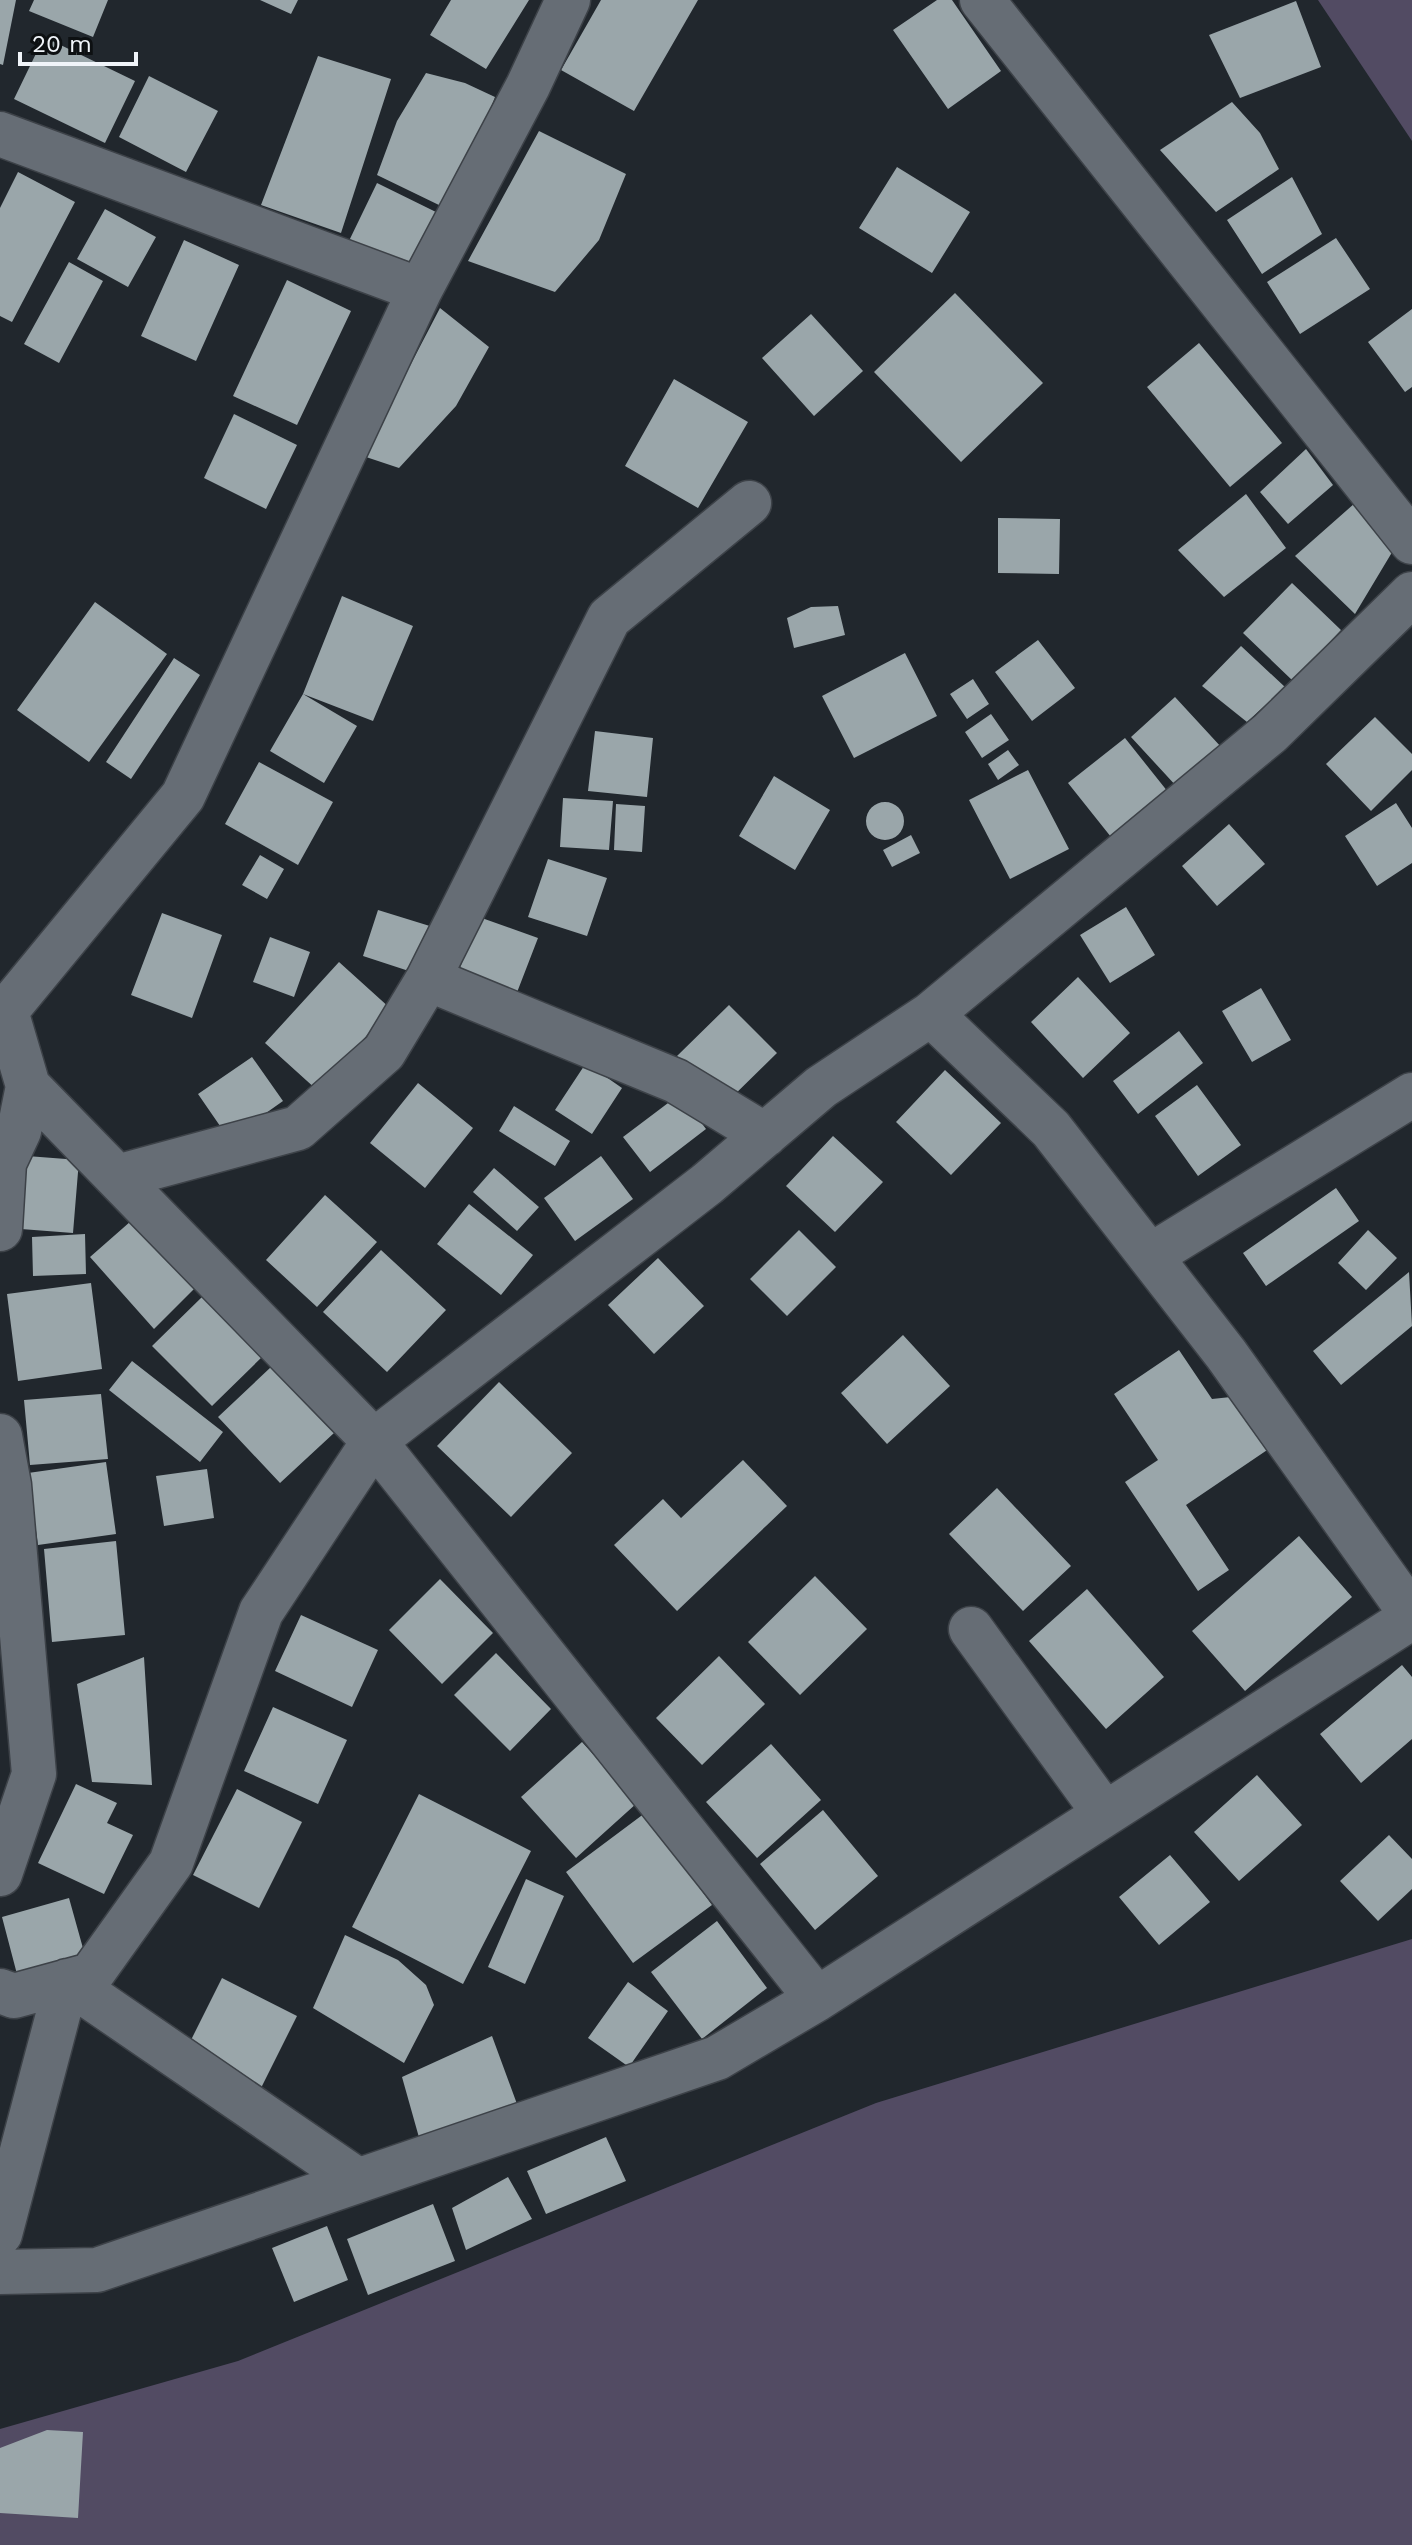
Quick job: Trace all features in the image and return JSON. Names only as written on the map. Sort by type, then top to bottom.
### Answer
[{"type":"street","points":[[568,0],[528,86],[420,290],[183,796],[3,1008],[28,1086],[374,1441],[817,1999]]},
{"type":"street","points":[[982,0],[1412,542]]},
{"type":"street","points":[[0,134],[420,290]]},
{"type":"street","points":[[117,1177],[298,1128],[384,1052],[428,979],[609,618],[749,503]]},
{"type":"street","points":[[0,1991],[14,1996],[91,1975],[171,1863],[261,1612],[374,1441],[765,1135],[821,1087],[931,1014],[1270,733],[1412,594]]},
{"type":"street","points":[[428,979],[676,1081],[765,1135]]},
{"type":"street","points":[[0,2272],[97,2270],[717,2058],[817,1999],[1412,1616],[1226,1354],[1051,1129],[931,1014]]},
{"type":"street","points":[[0,1229],[4,1163],[19,1131],[28,1086]]},
{"type":"street","points":[[1150,1256],[1412,1095]]},
{"type":"street","points":[[0,1436],[9,1485],[34,1774],[0,1874]]},
{"type":"street","points":[[971,1629],[1105,1814]]},
{"type":"street","points":[[67,1981],[357,2180]]},
{"type":"street","points":[[0,2234],[67,1981]]},
{"type":"shaded area","points":[[1318,0],[1412,0],[1412,141]]},
{"type":"shaded area","points":[[1412,1939],[1412,2545],[0,2545],[0,2429],[238,2361],[876,2103]]},
{"type":"building","points":[[0,0],[16,0],[3,65],[0,64]]},
{"type":"building","points":[[34,0],[108,0],[93,37],[29,11]]},
{"type":"building","points":[[260,0],[298,0],[291,14]]},
{"type":"building","points":[[451,0],[529,0],[486,69],[430,35]]},
{"type":"building","points":[[601,0],[698,0],[634,111],[561,70]]},
{"type":"building","points":[[937,0],[952,0],[1001,71],[948,109],[893,30]]},
{"type":"building","points":[[1296,1],[1321,67],[1240,98],[1209,35]]},
{"type":"building","points":[[44,37],[135,81],[105,143],[14,99]]},
{"type":"building","points":[[318,56],[391,79],[341,233],[261,205]]},
{"type":"building","points":[[426,73],[465,83],[495,97],[471,159],[441,206],[377,175],[397,121]]},
{"type":"building","points":[[149,76],[218,111],[186,172],[119,137]]},
{"type":"building","points":[[1232,102],[1260,133],[1279,169],[1216,212],[1160,150]]},
{"type":"building","points":[[539,131],[626,174],[599,240],[555,292],[468,261]]},
{"type":"building","points":[[897,167],[970,212],[932,273],[859,228]]},
{"type":"building","points":[[18,172],[75,202],[12,322],[0,316],[0,208]]},
{"type":"building","points":[[1292,177],[1322,234],[1262,274],[1227,220]]},
{"type":"building","points":[[377,183],[438,213],[407,275],[347,245]]},
{"type":"building","points":[[105,209],[156,237],[128,287],[77,259]]},
{"type":"building","points":[[1336,238],[1370,289],[1300,334],[1267,282]]},
{"type":"building","points":[[184,240],[239,265],[196,361],[141,336]]},
{"type":"building","points":[[69,262],[103,281],[59,363],[24,344]]},
{"type":"building","points":[[287,280],[351,311],[297,425],[233,396]]},
{"type":"building","points":[[955,293],[1043,383],[961,462],[874,372]]},
{"type":"building","points":[[440,308],[489,347],[456,406],[399,468],[363,456]]},
{"type":"building","points":[[1412,309],[1412,387],[1405,392],[1368,342]]},
{"type":"building","points":[[811,314],[863,371],[814,416],[762,358]]},
{"type":"building","points":[[1199,343],[1282,443],[1230,487],[1147,387]]},
{"type":"building","points":[[674,379],[748,422],[698,508],[625,466]]},
{"type":"building","points":[[234,414],[297,445],[266,509],[204,478]]},
{"type":"building","points":[[1306,449],[1333,485],[1288,524],[1260,492]]},
{"type":"building","points":[[1246,494],[1286,548],[1224,597],[1178,550]]},
{"type":"building","points":[[1355,503],[1394,549],[1355,614],[1295,556]]},
{"type":"building","points":[[998,518],[1060,519],[1059,574],[998,573]]},
{"type":"building","points":[[1292,583],[1341,630],[1293,681],[1243,633]]},
{"type":"building","points":[[342,596],[413,626],[373,721],[303,694]]},
{"type":"building","points":[[95,602],[167,654],[89,762],[17,710]]},
{"type":"building","points":[[838,606],[845,635],[794,648],[787,618],[811,607]]},
{"type":"building","points":[[1038,640],[1075,688],[1032,721],[995,672]]},
{"type":"building","points":[[1241,646],[1285,687],[1247,722],[1202,686]]},
{"type":"building","points":[[905,653],[937,716],[854,758],[822,696]]},
{"type":"building","points":[[174,658],[200,675],[131,779],[106,762]]},
{"type":"building","points":[[973,679],[989,704],[967,719],[950,694]]},
{"type":"building","points":[[303,694],[357,726],[324,783],[270,751]]},
{"type":"building","points":[[1175,697],[1222,748],[1178,788],[1131,737]]},
{"type":"building","points":[[991,714],[1009,740],[982,758],[965,732]]},
{"type":"building","points":[[1375,717],[1412,754],[1412,770],[1371,811],[1326,764]]},
{"type":"building","points":[[595,731],[653,738],[647,797],[588,791]]},
{"type":"building","points":[[1125,738],[1168,792],[1111,837],[1068,783]]},
{"type":"building","points":[[1008,750],[1019,765],[998,780],[988,764]]},
{"type":"building","points":[[259,762],[333,802],[298,865],[225,824]]},
{"type":"building","points":[[1028,770],[1069,849],[1010,879],[969,800]]},
{"type":"building","points":[[774,776],[830,810],[795,870],[739,836]]},
{"type":"building","points":[[563,798],[613,801],[609,850],[560,847]]},
{"type":"building","points":[[885,802],[898,808],[904,821],[898,834],[885,840],[872,834],[866,821],[872,808]]},
{"type":"building","points":[[1396,803],[1412,828],[1412,863],[1377,886],[1345,836]]},
{"type":"building","points":[[616,804],[645,806],[642,852],[614,850]]},
{"type":"building","points":[[1229,824],[1265,864],[1217,906],[1182,866]]},
{"type":"building","points":[[911,835],[920,853],[892,867],[883,850]]},
{"type":"building","points":[[260,855],[284,869],[267,899],[242,885]]},
{"type":"building","points":[[548,859],[607,878],[587,936],[528,917]]},
{"type":"building","points":[[1126,907],[1155,955],[1110,983],[1080,935]]},
{"type":"building","points":[[378,910],[433,927],[418,974],[363,956]]},
{"type":"building","points":[[162,913],[222,935],[192,1018],[131,995]]},
{"type":"building","points":[[479,917],[538,938],[516,995],[458,973]]},
{"type":"building","points":[[270,937],[310,952],[294,997],[253,982]]},
{"type":"building","points":[[339,962],[391,1009],[317,1090],[265,1043]]},
{"type":"building","points":[[1078,977],[1130,1033],[1083,1078],[1031,1022]]},
{"type":"building","points":[[1261,988],[1291,1040],[1252,1062],[1222,1011]]},
{"type":"building","points":[[729,1005],[777,1053],[725,1104],[677,1056]]},
{"type":"building","points":[[1179,1031],[1203,1063],[1138,1114],[1113,1081]]},
{"type":"building","points":[[252,1057],[283,1101],[229,1139],[198,1094]]},
{"type":"building","points":[[586,1063],[622,1088],[592,1134],[555,1110]]},
{"type":"building","points":[[945,1070],[1001,1123],[951,1175],[896,1122]]},
{"type":"building","points":[[418,1083],[473,1128],[425,1188],[370,1143]]},
{"type":"building","points":[[1197,1085],[1241,1145],[1198,1176],[1155,1116]]},
{"type":"building","points":[[680,1094],[706,1129],[650,1172],[623,1137]]},
{"type":"building","points":[[514,1106],[570,1141],[555,1166],[499,1131]]},
{"type":"building","points":[[833,1136],[883,1182],[835,1232],[786,1186]]},
{"type":"building","points":[[14,1155],[79,1160],[73,1233],[8,1228]]},
{"type":"building","points":[[601,1156],[633,1199],[575,1241],[544,1198]]},
{"type":"building","points":[[494,1168],[539,1207],[517,1231],[473,1192]]},
{"type":"building","points":[[1336,1188],[1359,1221],[1266,1286],[1243,1253]]},
{"type":"building","points":[[325,1195],[377,1242],[317,1307],[266,1260]]},
{"type":"building","points":[[469,1204],[533,1255],[501,1295],[437,1244]]},
{"type":"building","points":[[139,1214],[198,1285],[154,1329],[90,1257]]},
{"type":"building","points":[[799,1230],[836,1267],[787,1316],[750,1279]]},
{"type":"building","points":[[1368,1230],[1397,1258],[1366,1290],[1338,1263]]},
{"type":"building","points":[[85,1234],[86,1274],[33,1276],[32,1237]]},
{"type":"building","points":[[381,1250],[446,1310],[387,1372],[323,1312]]},
{"type":"building","points":[[658,1258],[704,1306],[654,1354],[608,1305]]},
{"type":"building","points":[[1409,1272],[1412,1326],[1341,1385],[1313,1351]]},
{"type":"building","points":[[91,1283],[102,1369],[18,1381],[7,1294]]},
{"type":"building","points":[[202,1297],[262,1357],[212,1406],[152,1346]]},
{"type":"building","points":[[903,1335],[950,1386],[887,1444],[841,1393]]},
{"type":"building","points":[[1179,1350],[1212,1399],[1240,1396],[1273,1446],[1186,1505],[1229,1570],[1198,1591],[1125,1482],[1158,1460],[1114,1394]]},
{"type":"building","points":[[132,1361],[223,1432],[200,1462],[109,1390]]},
{"type":"building","points":[[271,1367],[334,1433],[280,1483],[218,1417]]},
{"type":"building","points":[[499,1382],[572,1453],[511,1517],[437,1446]]},
{"type":"building","points":[[101,1394],[108,1459],[30,1465],[24,1400]]},
{"type":"building","points":[[743,1460],[787,1506],[677,1611],[614,1545],[663,1499],[681,1518]]},
{"type":"building","points":[[106,1462],[116,1534],[38,1545],[28,1473]]},
{"type":"building","points":[[207,1469],[214,1518],[164,1526],[156,1476]]},
{"type":"building","points":[[997,1488],[1071,1566],[1023,1611],[949,1534]]},
{"type":"building","points":[[1299,1536],[1352,1597],[1245,1691],[1192,1631]]},
{"type":"building","points":[[116,1541],[125,1635],[52,1642],[44,1549]]},
{"type":"building","points":[[815,1576],[867,1629],[800,1695],[748,1642]]},
{"type":"building","points":[[440,1579],[493,1633],[442,1684],[389,1630]]},
{"type":"building","points":[[1087,1589],[1164,1677],[1106,1729],[1029,1641]]},
{"type":"building","points":[[301,1615],[378,1650],[352,1707],[275,1671]]},
{"type":"building","points":[[496,1653],[551,1709],[510,1751],[454,1695]]},
{"type":"building","points":[[719,1656],[765,1704],[702,1765],[656,1718]]},
{"type":"building","points":[[144,1657],[152,1785],[92,1782],[77,1684]]},
{"type":"building","points":[[1402,1665],[1412,1677],[1412,1739],[1361,1783],[1320,1734]]},
{"type":"building","points":[[273,1707],[347,1740],[318,1804],[244,1771]]},
{"type":"building","points":[[582,1742],[637,1803],[576,1858],[521,1797]]},
{"type":"building","points":[[771,1744],[821,1800],[757,1858],[706,1802]]},
{"type":"building","points":[[1257,1775],[1302,1825],[1239,1881],[1194,1832]]},
{"type":"building","points":[[76,1784],[117,1803],[107,1823],[133,1835],[104,1894],[38,1863]]},
{"type":"building","points":[[237,1789],[302,1822],[259,1908],[193,1875]]},
{"type":"building","points":[[419,1794],[531,1851],[463,1984],[352,1927]]},
{"type":"building","points":[[823,1810],[878,1876],[815,1930],[760,1864]]},
{"type":"building","points":[[645,1813],[712,1905],[633,1963],[566,1872]]},
{"type":"building","points":[[1389,1835],[1412,1859],[1412,1889],[1378,1921],[1340,1881]]},
{"type":"building","points":[[1170,1855],[1210,1902],[1159,1945],[1119,1897]]},
{"type":"building","points":[[526,1879],[564,1896],[525,1984],[488,1967]]},
{"type":"building","points":[[69,1898],[86,1959],[18,1978],[2,1917]]},
{"type":"building","points":[[717,1921],[767,1988],[702,2039],[651,1972]]},
{"type":"building","points":[[345,1935],[398,1960],[426,1985],[434,2005],[404,2063],[313,2008]]},
{"type":"building","points":[[222,1978],[297,2016],[260,2090],[185,2052]]},
{"type":"building","points":[[628,1982],[668,2011],[629,2067],[588,2038]]},
{"type":"building","points":[[492,2036],[517,2104],[420,2141],[402,2077]]},
{"type":"building","points":[[606,2137],[626,2181],[546,2214],[527,2171]]},
{"type":"building","points":[[508,2177],[532,2219],[466,2250],[452,2208]]},
{"type":"building","points":[[433,2204],[455,2261],[368,2295],[347,2239]]},
{"type":"building","points":[[327,2226],[348,2280],[294,2302],[272,2248]]},
{"type":"building","points":[[47,2430],[83,2432],[78,2518],[0,2513],[0,2448]]}]
